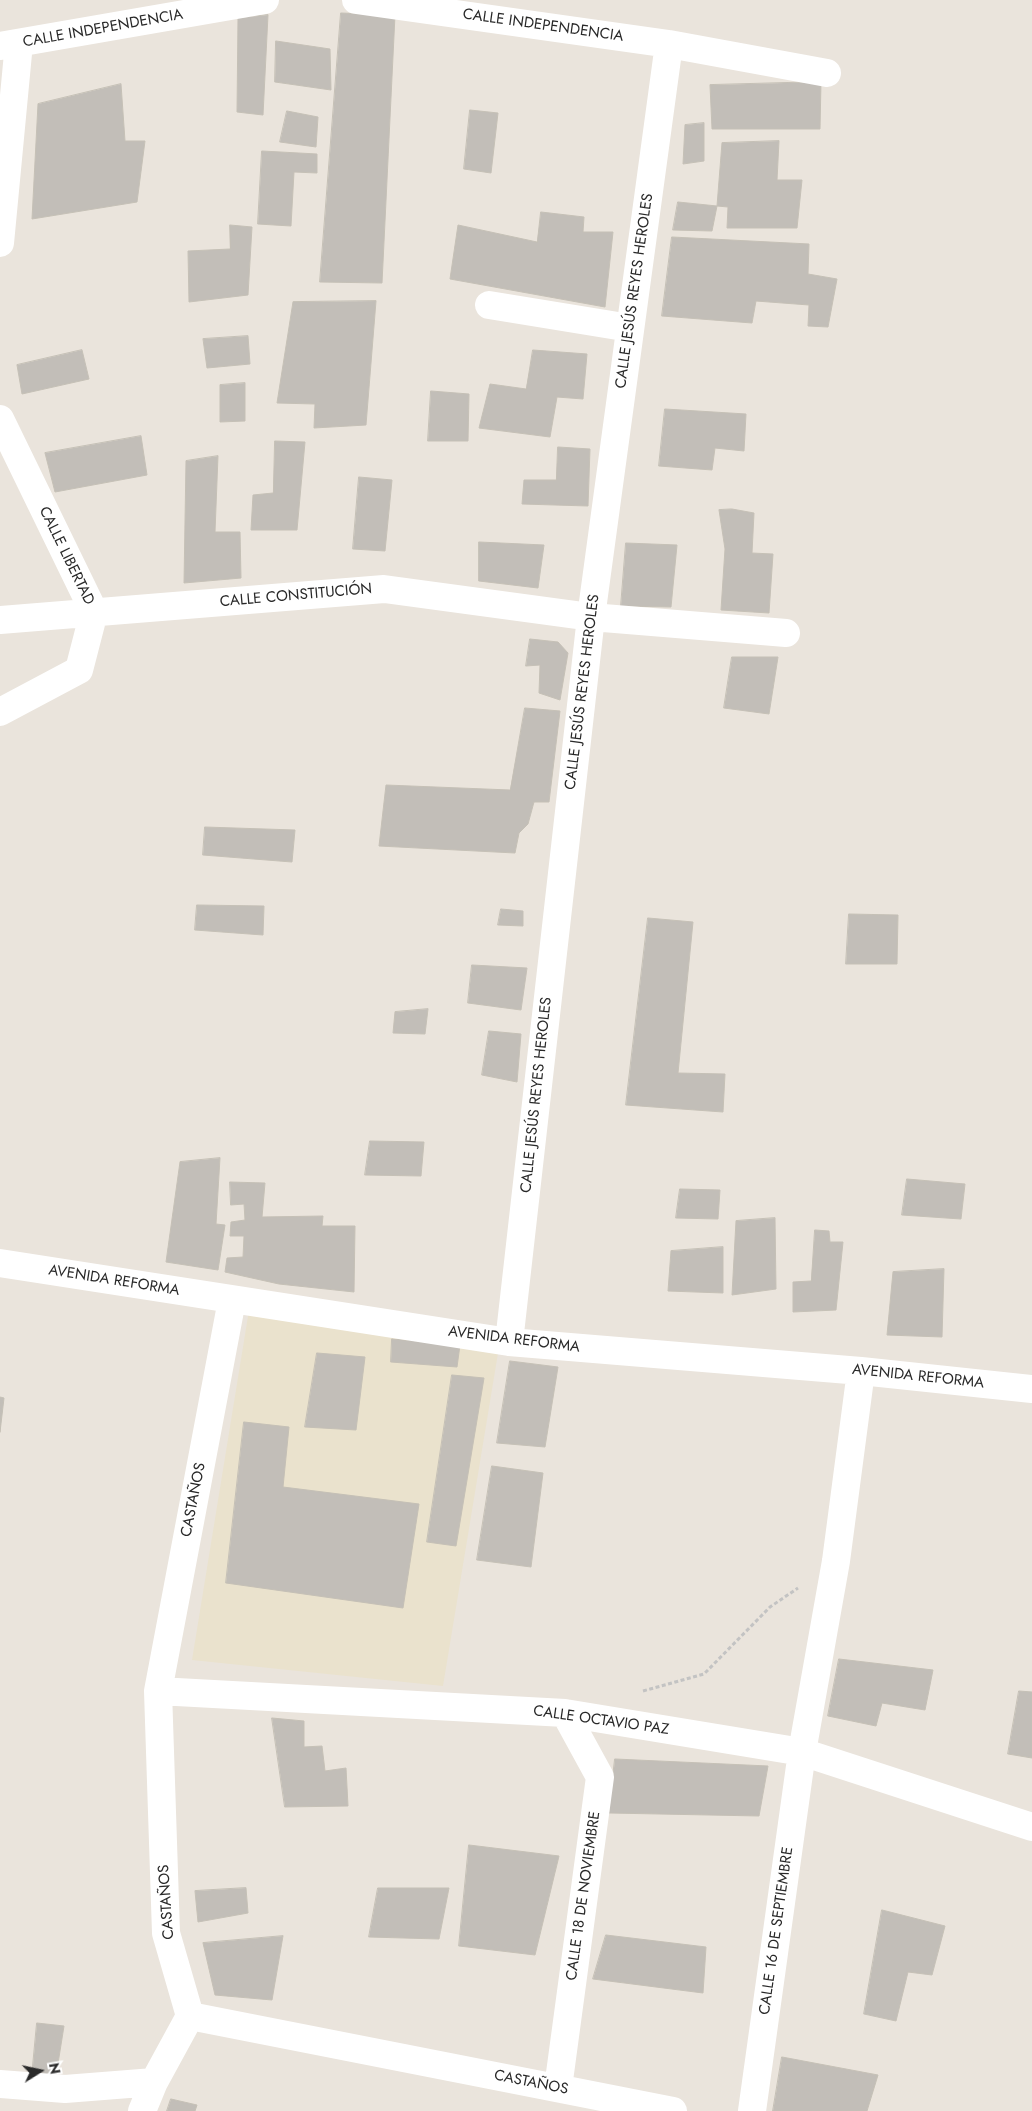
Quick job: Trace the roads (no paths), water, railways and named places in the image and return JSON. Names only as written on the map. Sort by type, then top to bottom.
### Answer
[{"type":"street","name":"CALLE INDEPENDENCIA","points":[[9,45],[265,0]]},
{"type":"street","name":"CALLE INDEPENDENCIA","points":[[356,0],[669,44],[827,73]]},
{"type":"street","name":"CALLE JESÚS REYES HEROLES","points":[[509,1342],[591,617],[669,44]]},
{"type":"street","points":[[0,243],[9,45]]},
{"type":"street","points":[[489,305],[630,328]]},
{"type":"street","name":"CALLE LIBERTAD","points":[[0,419],[94,612],[79,670],[0,712]]},
{"type":"street","name":"CALLE CONSTITUCIÓN","points":[[0,620],[384,589],[591,617],[786,633]]},
{"type":"street","name":"AVENIDA REFORMA","points":[[0,1263],[509,1342],[861,1371],[1032,1389]]},
{"type":"street","name":"CASTAÑOS","points":[[232,1300],[158,1691],[166,1933],[190,2016],[673,2111]]},
{"type":"street","name":"CALLE 16 DE SEPTIEMBRE","points":[[752,2111],[802,1752],[836,1561],[861,1371]]},
{"type":"street","name":"CALLE OCTAVIO PAZ","points":[[158,1691],[565,1713],[802,1752],[1032,1827]]},
{"type":"street","name":"CALLE 18 DE NOVIEMBRE","points":[[558,2088],[600,1777],[565,1713]]},
{"type":"street","points":[[142,2111],[154,2082],[190,2016]]},
{"type":"street","points":[[0,2084],[65,2089],[154,2082]]}]
